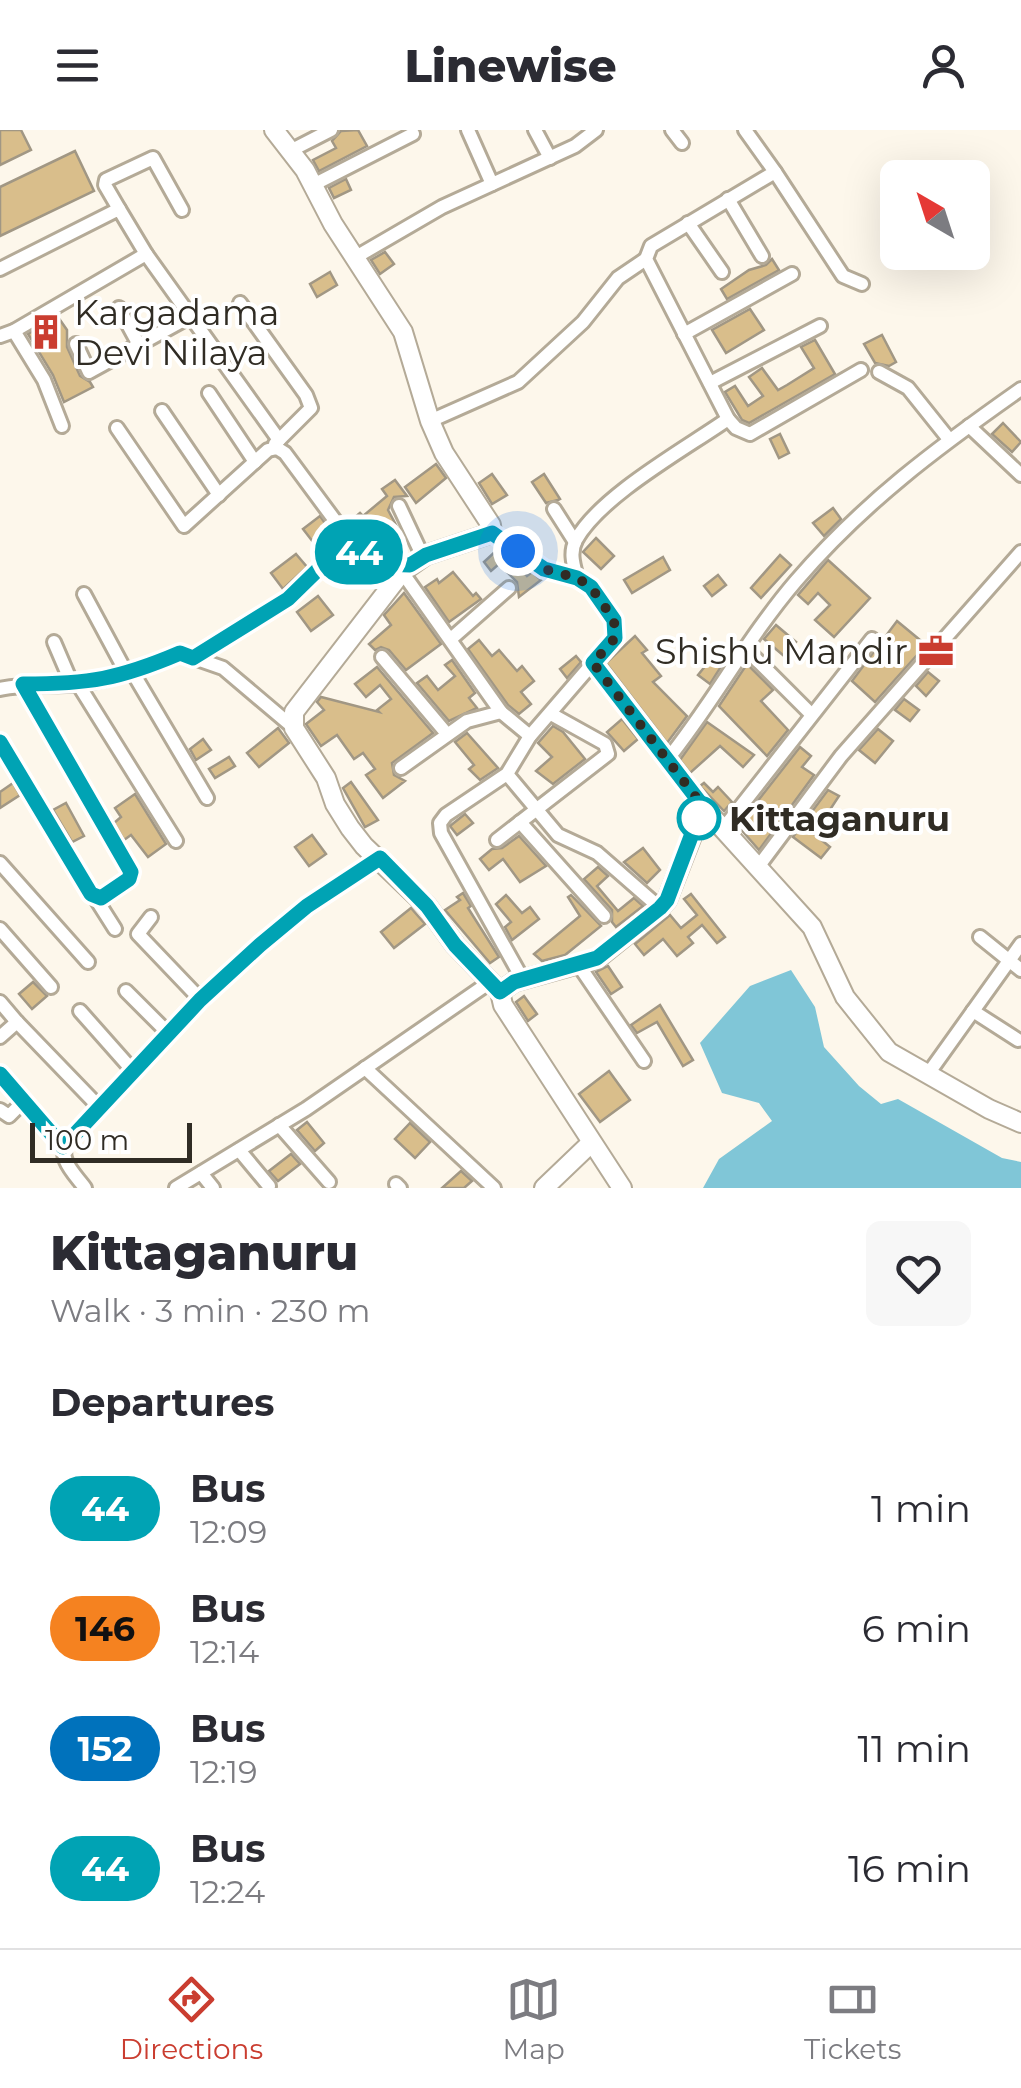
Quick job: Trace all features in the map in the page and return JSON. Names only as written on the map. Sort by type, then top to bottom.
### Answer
[{"type":"street","points":[[274,130],[313,185],[403,332],[430,422],[444,453],[491,525],[492,533],[544,569],[577,578],[591,587],[614,620],[615,638],[530,736],[507,774],[440,823],[441,833],[523,980]]},
{"type":"street","points":[[290,151],[330,130]]},
{"type":"street","points":[[468,130],[492,184]]},
{"type":"street","points":[[535,130],[550,158]]},
{"type":"street","points":[[356,257],[432,212],[575,146],[596,130]]},
{"type":"street","points":[[672,130],[682,143]]},
{"type":"street","points":[[745,130],[843,276],[862,284]]},
{"type":"street","points":[[313,185],[414,134]]},
{"type":"street","points":[[182,210],[153,158],[106,180],[105,185],[146,254],[276,444],[356,550],[381,564],[412,564],[492,533]]},
{"type":"street","points":[[430,422],[518,382],[582,322],[618,278],[646,258],[651,246],[775,172]]},
{"type":"street","points":[[728,199],[762,256]]},
{"type":"street","points":[[0,269],[119,209]]},
{"type":"street","points":[[688,223],[722,272]]},
{"type":"street","points":[[62,426],[44,380],[7,334],[146,254]]},
{"type":"street","points":[[646,258],[736,428],[750,434],[861,370]]},
{"type":"street","points":[[684,334],[792,274]]},
{"type":"street","points":[[118,428],[184,526],[276,444],[311,408],[306,395],[240,303]]},
{"type":"street","points":[[119,308],[140,345]]},
{"type":"street","points":[[76,344],[89,372],[191,316]]},
{"type":"street","points":[[710,383],[820,326]]},
{"type":"street","points":[[879,372],[908,388],[948,438]]},
{"type":"street","points":[[667,760],[807,569],[857,517],[948,438],[1021,388]]},
{"type":"street","points":[[209,393],[256,462]]},
{"type":"street","points":[[162,411],[219,495]]},
{"type":"street","points":[[577,578],[572,557],[575,542],[602,507],[728,419]]},
{"type":"street","points":[[969,426],[1021,475]]},
{"type":"street","points":[[399,506],[412,564],[452,638],[501,712],[530,736]]},
{"type":"street","points":[[554,509],[575,542]]},
{"type":"street","points":[[193,658],[288,599],[331,557],[356,550]]},
{"type":"street","points":[[758,867],[841,756],[1021,552]]},
{"type":"street","points":[[294,728],[294,712],[412,564]]},
{"type":"street","points":[[452,638],[509,588]]},
{"type":"street","points":[[84,594],[207,798]]},
{"type":"street","points":[[723,829],[872,639]]},
{"type":"street","points":[[54,642],[75,684],[176,842]]},
{"type":"street","points":[[746,650],[811,714]]},
{"type":"street","points":[[0,689],[23,684],[75,684],[130,673],[180,653],[223,668],[294,728],[326,778],[335,804],[350,828],[427,906],[455,945],[495,987],[622,1188]]},
{"type":"street","points":[[382,656],[446,734]]},
{"type":"street","points":[[593,663],[705,809],[812,927],[845,996],[889,1052],[1021,1123]]},
{"type":"street","points":[[23,684],[131,872],[129,879],[96,898]]},
{"type":"street","points":[[401,768],[467,722],[501,712]]},
{"type":"street","points":[[497,840],[609,750],[551,714]]},
{"type":"street","points":[[0,742],[115,929]]},
{"type":"street","points":[[507,774],[558,835],[597,853],[660,908]]},
{"type":"street","points":[[176,1188],[495,987],[597,958],[667,900],[705,809]]},
{"type":"street","points":[[520,822],[604,916]]},
{"type":"street","points":[[63,1147],[200,1000],[307,906],[380,858]]},
{"type":"street","points":[[0,863],[88,962]]},
{"type":"street","points":[[151,918],[138,934],[200,1000]]},
{"type":"street","points":[[0,929],[52,988]]},
{"type":"street","points":[[980,937],[1015,965]]},
{"type":"street","points":[[928,1074],[973,1011],[1015,965],[1021,944]]},
{"type":"street","points":[[578,964],[644,1061]]},
{"type":"street","points":[[126,991],[169,1034]]},
{"type":"street","points":[[0,1002],[99,1108]]},
{"type":"street","points":[[80,1011],[134,1072]]},
{"type":"street","points":[[973,1011],[1018,1040]]},
{"type":"street","points":[[0,1037],[17,1022]]},
{"type":"street","points":[[366,1068],[494,1188]]},
{"type":"street","points":[[0,1074],[63,1147],[67,1165],[85,1188]]},
{"type":"street","points":[[0,1110],[9,1116],[24,1102]]},
{"type":"street","points":[[280,1125],[330,1182]]},
{"type":"street","points":[[544,1188],[591,1143]]},
{"type":"street","points":[[239,1150],[269,1186]]},
{"type":"street","points":[[201,1173],[213,1188]]},
{"type":"water","points":[[791,970],[815,1007],[824,1047],[859,1086],[881,1104],[898,1099],[1002,1158],[1021,1162],[1021,1188],[703,1188],[719,1159],[772,1121],[759,1103],[722,1093],[700,1043],[750,986]]},
{"type":"building","points":[[0,130],[21,130],[31,150],[0,165]]},
{"type":"building","points":[[358,130],[367,146],[319,171],[313,160],[336,148],[332,141],[341,131]]},
{"type":"building","points":[[75,151],[94,191],[0,236],[0,187]]},
{"type":"building","points":[[346,179],[351,190],[334,198],[329,188]]},
{"type":"building","points":[[385,252],[394,264],[380,274],[371,260]]},
{"type":"building","points":[[772,259],[779,270],[727,299],[721,289]]},
{"type":"building","points":[[330,272],[337,285],[317,297],[310,284]]},
{"type":"building","points":[[750,309],[764,330],[726,353],[712,330]]},
{"type":"building","points":[[58,317],[67,330],[67,347],[80,376],[93,387],[64,402],[28,334]]},
{"type":"building","points":[[882,335],[896,362],[889,366],[875,363],[864,344]]},
{"type":"building","points":[[815,340],[835,374],[749,423],[742,420],[725,392],[735,386],[748,406],[763,396],[749,377],[762,368],[778,390],[787,385],[814,368],[801,347]]},
{"type":"building","points":[[1003,423],[1021,442],[1012,452],[992,434]]},
{"type":"building","points":[[780,434],[789,453],[779,458],[770,439]]},
{"type":"building","points":[[436,464],[446,478],[416,503],[405,487]]},
{"type":"building","points":[[492,474],[507,495],[492,504],[479,483]]},
{"type":"building","points":[[544,474],[560,499],[546,503],[532,482]]},
{"type":"building","points":[[395,480],[407,496],[394,497],[388,510],[403,538],[391,547],[387,541],[376,549],[363,541],[349,522],[387,496],[382,489]]},
{"type":"building","points":[[833,508],[841,519],[824,536],[813,523]]},
{"type":"building","points":[[320,516],[336,539],[320,551],[303,529]]},
{"type":"building","points":[[596,538],[614,556],[601,569],[583,552]]},
{"type":"building","points":[[498,549],[527,576],[532,572],[541,580],[519,597],[517,582],[499,564],[491,571],[484,562]]},
{"type":"building","points":[[296,554],[307,567],[283,589],[271,573]]},
{"type":"building","points":[[780,555],[791,565],[761,598],[751,588]]},
{"type":"building","points":[[663,557],[670,570],[632,593],[624,580]]},
{"type":"building","points":[[828,560],[870,598],[834,637],[815,620],[830,605],[818,593],[808,604],[798,595]]},
{"type":"building","points":[[453,572],[473,596],[476,593],[481,599],[449,622],[425,587],[437,579],[439,583]]},
{"type":"building","points":[[718,575],[726,585],[712,596],[704,586]]},
{"type":"building","points":[[404,593],[441,644],[406,670],[389,650],[375,650],[369,644],[391,625],[384,615]]},
{"type":"building","points":[[318,596],[333,615],[311,631],[297,612]]},
{"type":"building","points":[[897,621],[926,645],[875,702],[852,681]]},
{"type":"building","points":[[776,625],[796,642],[784,656],[764,639]]},
{"type":"building","points":[[635,636],[647,650],[642,653],[661,676],[653,682],[687,716],[667,743],[606,663]]},
{"type":"building","points":[[479,640],[492,656],[499,650],[517,671],[522,666],[534,681],[521,692],[531,704],[519,714],[508,705],[468,649]]},
{"type":"building","points":[[715,654],[724,662],[710,684],[698,675]]},
{"type":"building","points":[[576,656],[581,662],[567,678],[560,669]]},
{"type":"building","points":[[452,660],[475,693],[469,698],[477,708],[449,721],[417,683],[427,676],[438,690],[455,676],[445,665]]},
{"type":"building","points":[[747,664],[773,690],[761,701],[788,730],[767,756],[719,706]]},
{"type":"building","points":[[377,667],[433,733],[392,763],[394,775],[405,781],[383,798],[366,775],[375,769],[363,753],[354,759],[337,735],[321,746],[306,724],[324,710],[317,702],[321,697],[379,712],[391,699],[380,685],[366,697],[355,684]]},
{"type":"building","points":[[928,672],[939,681],[926,696],[916,686]]},
{"type":"building","points":[[904,699],[919,710],[910,721],[895,710]]},
{"type":"building","points":[[622,719],[638,739],[624,751],[607,732]]},
{"type":"building","points":[[707,722],[754,755],[743,767],[720,746],[690,773],[680,760]]},
{"type":"building","points":[[553,726],[563,732],[585,759],[553,784],[536,771],[552,757],[538,743]]},
{"type":"building","points":[[278,728],[289,743],[259,767],[247,753]]},
{"type":"building","points":[[878,729],[893,741],[875,763],[859,750]]},
{"type":"building","points":[[467,733],[498,768],[480,780],[469,769],[474,765],[455,742]]},
{"type":"building","points":[[203,739],[211,750],[196,760],[190,749]]},
{"type":"building","points":[[800,747],[811,756],[802,767],[814,775],[759,850],[738,826]]},
{"type":"building","points":[[229,757],[235,766],[215,778],[209,769]]},
{"type":"building","points":[[351,782],[378,820],[365,827],[343,788]]},
{"type":"building","points":[[13,783],[20,795],[0,808],[0,792]]},
{"type":"building","points":[[704,783],[713,792],[718,787],[732,802],[724,811],[700,786]]},
{"type":"building","points":[[828,790],[839,796],[814,834],[830,847],[821,858],[793,837]]},
{"type":"building","points":[[135,794],[166,844],[148,857],[131,835],[124,840],[114,823],[121,817],[115,808]]},
{"type":"building","points":[[66,803],[84,836],[72,842],[53,810]]},
{"type":"building","points":[[465,814],[473,823],[457,835],[450,826]]},
{"type":"building","points":[[312,835],[326,854],[309,866],[295,847]]},
{"type":"building","points":[[519,836],[546,866],[520,882],[503,859],[489,870],[480,859]]},
{"type":"building","points":[[643,848],[660,870],[647,883],[624,862]]},
{"type":"building","points":[[598,867],[608,876],[597,886],[618,911],[634,898],[643,906],[616,927],[612,910],[584,879]]},
{"type":"building","points":[[463,893],[499,957],[490,963],[445,910],[460,900],[457,897]]},
{"type":"building","points":[[691,894],[725,937],[717,943],[702,925],[688,937],[693,943],[677,956],[663,939],[644,955],[635,944],[670,915],[681,928],[697,915],[684,899]]},
{"type":"building","points":[[506,895],[522,913],[530,907],[539,919],[512,940],[505,927],[511,922],[496,904]]},
{"type":"building","points":[[571,895],[601,926],[565,955],[542,961],[534,954],[580,916],[568,897]]},
{"type":"building","points":[[411,908],[425,924],[394,948],[381,932]]},
{"type":"building","points":[[608,966],[622,987],[611,994],[596,972]]},
{"type":"building","points":[[33,982],[47,996],[32,1009],[19,994]]},
{"type":"building","points":[[524,996],[537,1014],[528,1021],[516,1002]]},
{"type":"building","points":[[660,1005],[693,1060],[683,1066],[657,1022],[637,1033],[631,1025]]},
{"type":"building","points":[[609,1071],[630,1100],[600,1122],[579,1094]]},
{"type":"building","points":[[307,1122],[324,1143],[315,1151],[297,1130]]},
{"type":"building","points":[[410,1123],[430,1142],[415,1158],[395,1139]]},
{"type":"building","points":[[291,1154],[300,1164],[278,1181],[269,1171]]},
{"type":"building","points":[[461,1171],[472,1181],[464,1188],[442,1188]]},
{"type":"bus line","name":"44","points":[[0,742],[91,894],[101,898],[129,879],[131,872],[23,684],[78,684],[133,673],[180,653],[193,658],[288,599],[331,557],[356,550],[381,564],[410,565],[426,555],[492,533],[544,569],[577,578],[591,587],[614,620],[615,638],[593,663],[705,809],[667,900],[597,958],[514,982],[500,992],[380,858],[307,906],[260,945],[200,1000],[63,1147],[0,1074]]},
{"type":"place","name":"Kargadama Devi Nilaya","points":[[46,332]]},
{"type":"place","name":"Shishu Mandir","points":[[936,651]]},
{"type":"place","name":"Kittaganuru","points":[[699,818]]},
{"type":"route","points":[[518,551],[544,569],[577,578],[591,587],[614,620],[615,638],[593,663],[705,809],[699,818]]}]
